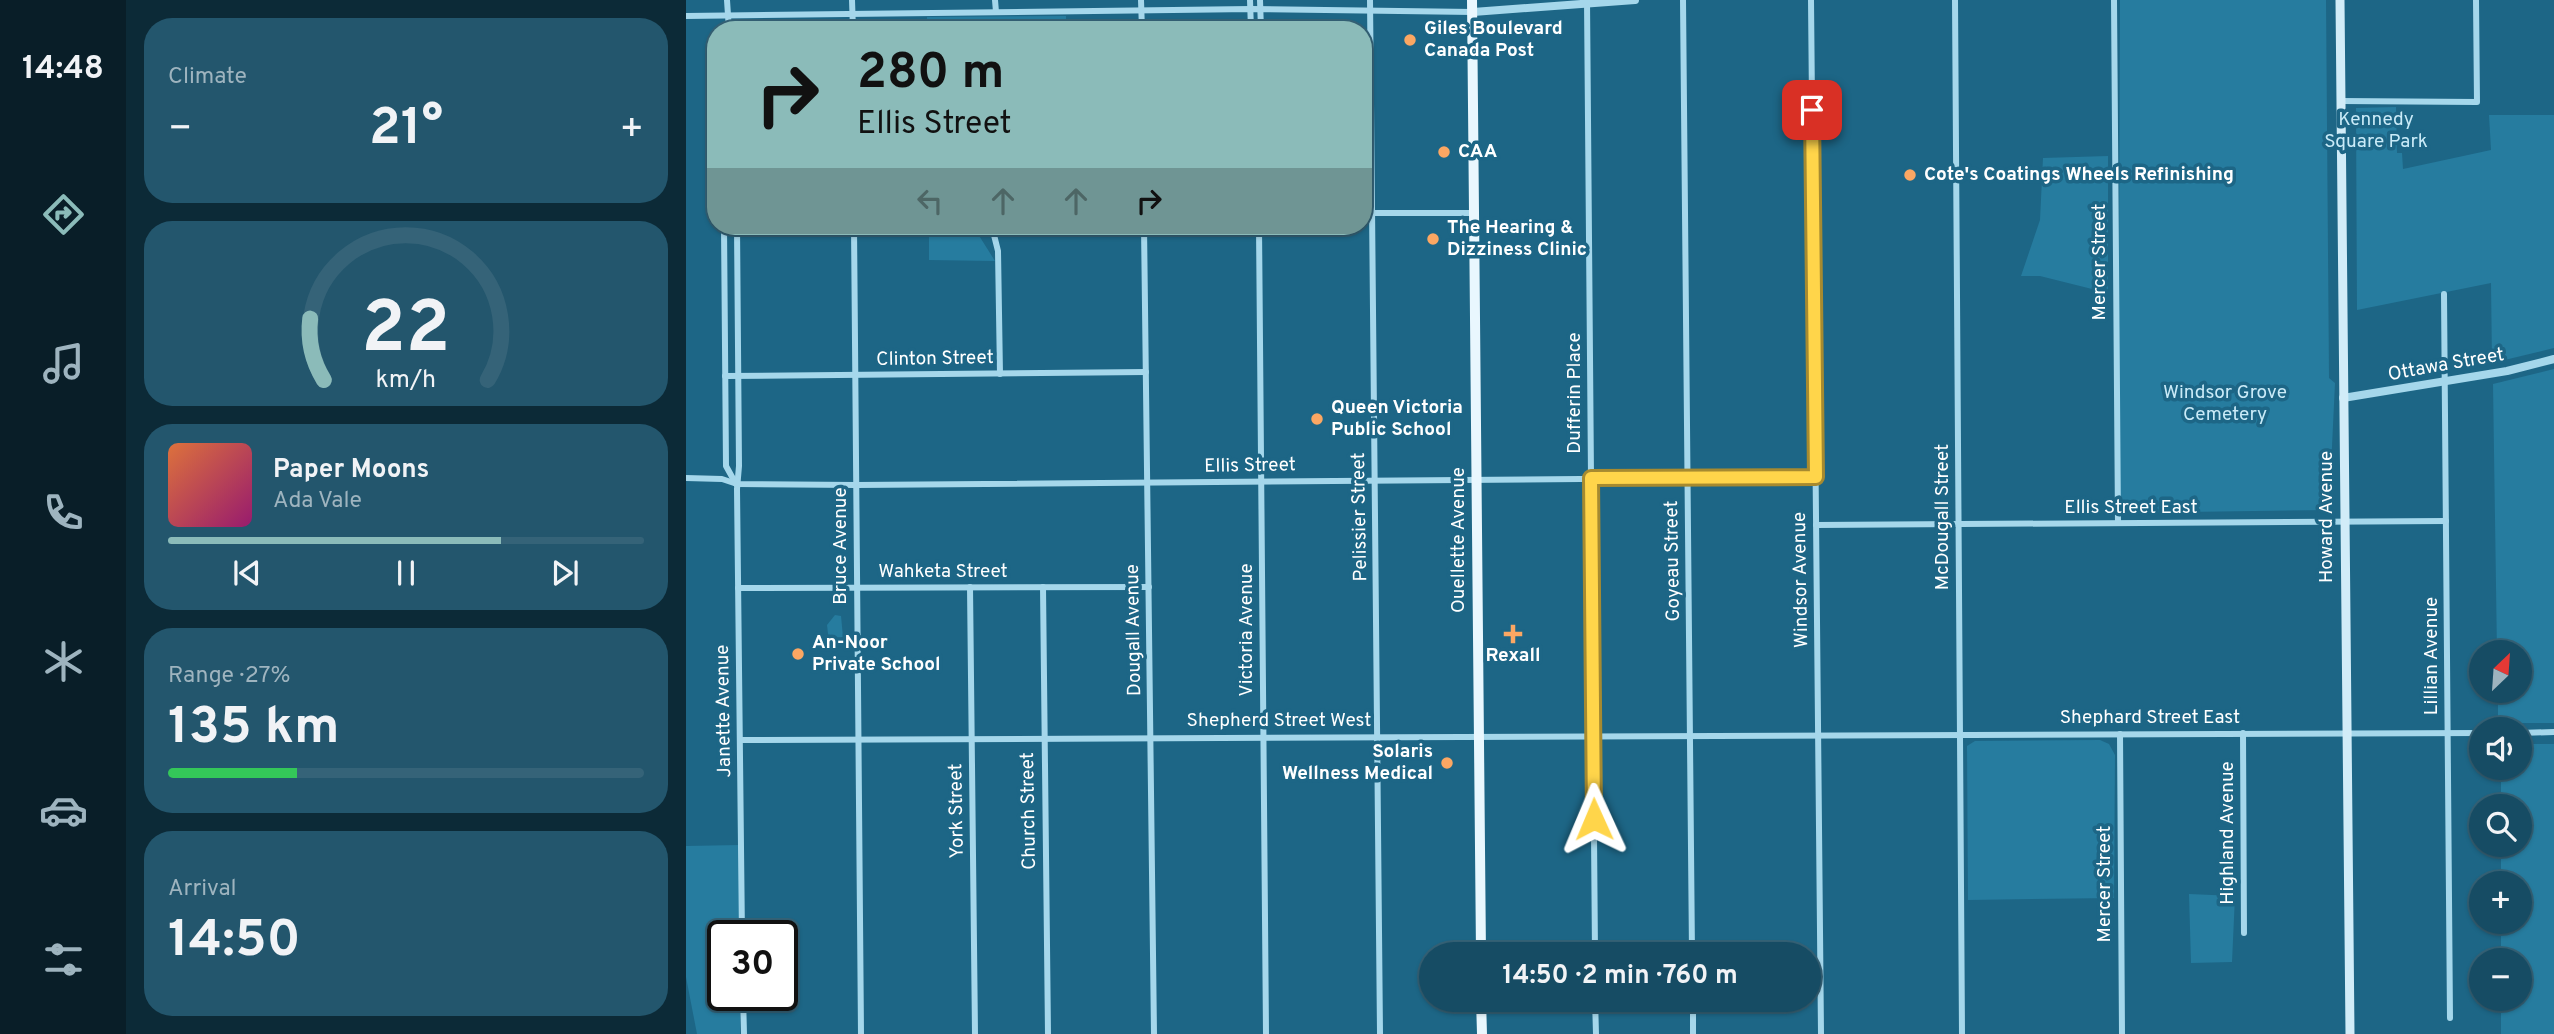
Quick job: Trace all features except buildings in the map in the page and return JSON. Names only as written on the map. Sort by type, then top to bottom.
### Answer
[{"type":"main road","name":"Howard Avenue","points":[[2340,0],[2350,1034]]},
{"type":"main road","name":"Ouellette Avenue","points":[[1472,6],[1480,942]]},
{"type":"main road","points":[[1481,1012],[1482,1034]]},
{"type":"street","points":[[727,0],[729,21]]},
{"type":"street","points":[[852,0],[852,21]]},
{"type":"street","points":[[995,0],[996,12]]},
{"type":"street","points":[[1141,0],[1142,21]]},
{"type":"street","points":[[1250,0],[1251,21]]},
{"type":"street","points":[[1260,0],[1261,21]]},
{"type":"street","name":"Pelissier Street","points":[[1370,0],[1370,21]]},
{"type":"street","points":[[686,16],[1370,10],[1635,0]]},
{"type":"street","name":"Goyeau Street","points":[[1683,0],[1692,942]]},
{"type":"street","name":"Windsor Avenue","points":[[1811,0],[1821,1034]]},
{"type":"street","name":"McDougall Street","points":[[1955,0],[1962,1034]]},
{"type":"street","name":"Mercer Street","points":[[2114,0],[2118,523]]},
{"type":"street","points":[[2341,102],[2477,102],[2476,0]]},
{"type":"street","name":"Dufferin Place","points":[[1587,2],[1595,942]]},
{"type":"street","name":"Pelissier Street","points":[[1372,145],[1380,1034]]},
{"type":"street","points":[[1373,213],[1474,213]]},
{"type":"street","name":"Janette Avenue","points":[[724,235],[726,466],[737,484]]},
{"type":"street","name":"Janette Avenue","points":[[737,235],[737,484],[743,920]]},
{"type":"street","name":"Bruce Avenue","points":[[854,235],[861,1034]]},
{"type":"street","points":[[994,235],[998,251],[1000,374]]},
{"type":"street","name":"Dougall Avenue","points":[[1144,235],[1154,1034]]},
{"type":"street","name":"Victoria Avenue","points":[[1259,235],[1266,1034]]},
{"type":"street","name":"Lillian Avenue","points":[[2444,294],[2450,1018]]},
{"type":"street","name":"Ottawa Street","points":[[2343,398],[2507,371],[2554,359]]},
{"type":"street","name":"Clinton Street","points":[[725,376],[1146,373]]},
{"type":"street","name":"Ellis Street","points":[[686,478],[722,479],[737,484],[856,485],[1816,477]]},
{"type":"street","name":"Ellis Street East","points":[[1816,525],[2446,522]]},
{"type":"street","name":"York Street","points":[[970,587],[975,1034]]},
{"type":"street","name":"Church Street","points":[[1043,587],[1048,1034]]},
{"type":"street","name":"Wahketa Street","points":[[738,588],[1149,587]]},
{"type":"street","points":[[2532,733],[2554,732]]},
{"type":"street","name":"Highland Avenue","points":[[2243,733],[2245,933]]},
{"type":"street","name":"Shephard Street East","points":[[1818,736],[2469,733]]},
{"type":"street","name":"Mercer Street","points":[[2120,734],[2122,1034]]},
{"type":"street","name":"Shepherd Street West","points":[[740,740],[1818,736]]},
{"type":"street","points":[[743,1011],[744,1034]]},
{"type":"street","points":[[1595,1012],[1595,1034]]},
{"type":"street","points":[[1693,1012],[1693,1034]]},
{"type":"green space","name":"Windsor Grove Cemetery","points":[[2120,0],[2326,0],[2329,378],[2335,383],[2329,510],[2118,513]]},
{"type":"green space","points":[[1066,16],[1066,21],[927,21],[927,17]]},
{"type":"green space","name":"Kennedy Square Park","points":[[2396,107],[2397,153],[2402,153],[2403,169],[2491,150],[2489,115],[2554,115],[2554,348],[2492,363],[2491,283],[2357,310],[2356,108]]},
{"type":"green space","points":[[2108,156],[2108,293],[2040,276],[2021,276],[2040,220],[2043,158]]},
{"type":"green space","points":[[929,235],[979,235],[995,261],[929,260]]},
{"type":"green space","points":[[2554,369],[2554,723],[2532,723],[2532,717],[2498,717],[2498,704],[2532,704],[2532,640],[2497,640],[2493,384]]},
{"type":"green space","points":[[835,615],[841,616],[843,637],[829,642],[827,625]]},
{"type":"green space","points":[[2100,740],[2109,744],[2115,755],[2114,898],[1968,900],[1967,746],[1975,741]]},
{"type":"green space","points":[[2532,744],[2554,744],[2554,1034],[2501,1034],[2501,1011],[2532,1011],[2532,948],[2501,948],[2501,934],[2532,934],[2532,871],[2501,871],[2501,857],[2532,857],[2532,794],[2501,794],[2501,780],[2532,780]]},
{"type":"green space","points":[[740,845],[740,920],[707,920],[707,1011],[740,1011],[740,1034],[697,1034],[686,977],[686,846]]},
{"type":"green space","points":[[2189,894],[2235,896],[2232,962],[2191,963]]},
{"type":"place","name":"Giles Boulevard Canada Post","points":[[1410,40]]},
{"type":"place","name":"CAA","points":[[1444,152]]},
{"type":"place","name":"Cote's Coatings Wheels Refinishing","points":[[1910,175]]},
{"type":"place","name":"The Hearing & Dizziness Clinic","points":[[1433,239]]},
{"type":"place","name":"Queen Victoria Public School","points":[[1317,419]]},
{"type":"place","name":"Rexall","points":[[1513,634]]},
{"type":"place","name":"An-Noor Private School","points":[[798,654]]},
{"type":"place","name":"Solaris Wellness Medical","points":[[1447,763]]},
{"type":"route","points":[[1594,819],[1591,478],[1816,477],[1812,110]]}]
